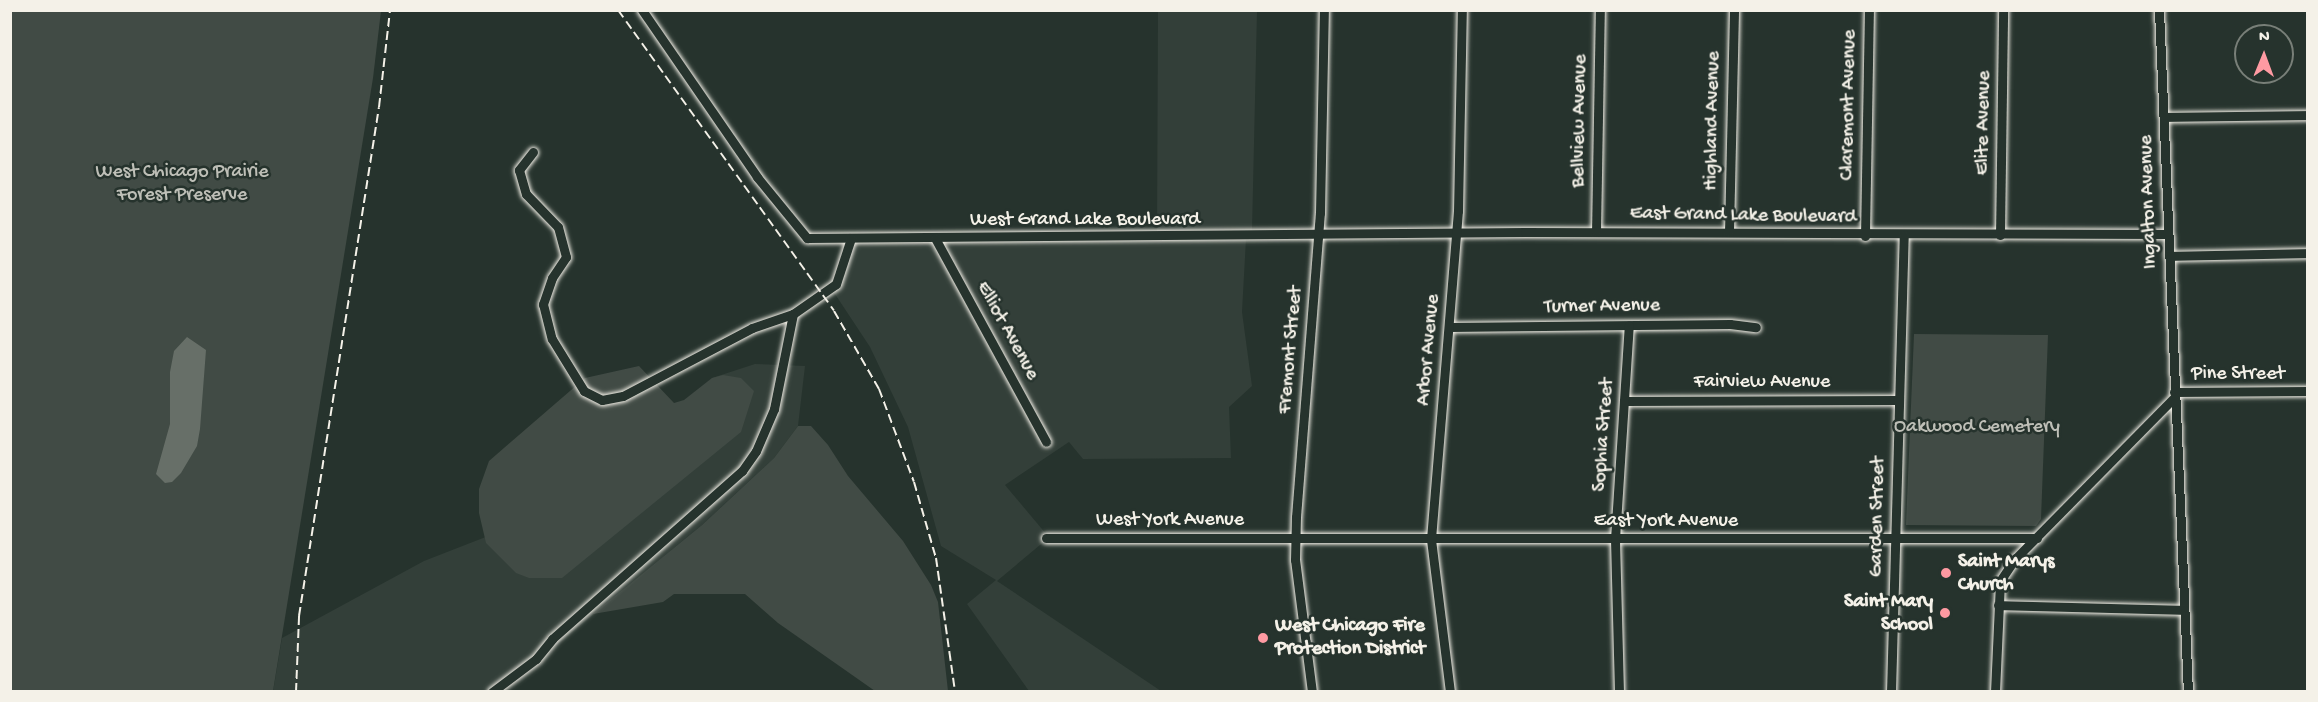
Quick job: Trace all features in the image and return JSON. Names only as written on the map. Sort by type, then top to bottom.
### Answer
[{"type":"street","name":"West Grand Lake Boulevard","points":[[642,10],[757,177],[807,238],[1198,238],[1318,233]]},
{"type":"street","name":"Fremont Street","points":[[1312,692],[1295,538],[1318,233],[1324,10]]},
{"type":"street","name":"Arbor Avenue","points":[[1450,692],[1431,539],[1456,233],[1462,10]]},
{"type":"street","name":"Bellview Avenue","points":[[1596,232],[1600,10]]},
{"type":"street","name":"Highland Avenue","points":[[1729,232],[1734,10]]},
{"type":"street","name":"Claremont Avenue","points":[[1865,236],[1869,10]]},
{"type":"street","name":"Elite Avenue","points":[[2000,235],[2003,10]]},
{"type":"street","name":"Ingalton Avenue","points":[[2159,10],[2188,692]]},
{"type":"street","points":[[2164,117],[2307,115]]},
{"type":"street","points":[[533,152],[519,170],[526,194],[558,227],[566,257],[552,278],[543,304],[552,339],[584,391],[602,400],[623,396],[752,328],[793,314],[836,284],[851,238]]},
{"type":"street","name":"East Grand Lake Boulevard","points":[[1318,233],[1729,232],[1865,236],[2168,234]]},
{"type":"street","name":"Garden Street","points":[[1891,692],[1904,236]]},
{"type":"street","name":"Elliot Avenue","points":[[935,238],[1046,442]]},
{"type":"street","points":[[2169,256],[2307,253]]},
{"type":"street","points":[[492,692],[536,659],[552,639],[742,471],[756,451],[774,409],[793,314]]},
{"type":"street","name":"Turner Avenue","points":[[1449,327],[1629,325],[1756,327]]},
{"type":"street","name":"Sophia Street","points":[[1618,692],[1615,539],[1629,325]]},
{"type":"street","name":"Pine Street","points":[[2174,395],[2307,391]]},
{"type":"street","points":[[1995,692],[2000,581],[2037,538],[2174,395]]},
{"type":"street","name":"Fairview Avenue","points":[[1624,401],[1899,400]]},
{"type":"street","name":"West York Avenue","points":[[1046,538],[1295,538]]},
{"type":"street","name":"East York Avenue","points":[[1295,538],[2037,538]]},
{"type":"street","points":[[1998,605],[2184,610]]},
{"type":"shaded area","points":[[1158,11],[1257,11],[1252,231],[1157,236]]},
{"type":"shaded area","points":[[1246,239],[1242,312],[1252,386],[1229,407],[1231,458],[1083,459],[1069,442],[1005,485],[1047,535],[1046,540],[997,581],[1161,691],[1029,691],[967,604],[996,580],[941,546],[908,427],[870,347],[833,291],[845,275],[854,242]]},
{"type":"shaded area","points":[[187,337],[206,350],[200,429],[197,446],[181,473],[172,482],[165,483],[156,474],[170,424],[170,372],[174,351]]},
{"type":"shaded area","points":[[755,364],[805,366],[798,426],[774,458],[702,525],[500,691],[273,692],[282,638],[424,561],[511,527],[664,456],[712,378]]},
{"type":"green space","name":"West Chicago Prairie Forest Preserve","points":[[10,11],[381,11],[373,78],[273,691],[11,691]]},
{"type":"green space","name":"Oakwood Cemetery","points":[[1914,334],[2048,335],[2041,519],[2036,526],[1906,525]]},
{"type":"green space","points":[[639,366],[674,403],[684,400],[712,378],[723,375],[741,378],[754,391],[741,432],[562,578],[529,578],[516,573],[486,543],[479,513],[479,489],[489,461],[585,378]]},
{"type":"green space","points":[[798,426],[811,426],[828,445],[848,476],[903,541],[931,585],[938,602],[948,691],[875,691],[778,623],[745,594],[674,594],[663,602],[593,614],[702,525],[774,458]]},
{"type":"railway","points":[[296,692],[299,616],[379,107],[390,10]]},
{"type":"railway","points":[[618,10],[834,311],[879,389],[914,482],[936,558],[955,692]]},
{"type":"place","name":"Saint Marys Church","points":[[1946,573]]},
{"type":"place","name":"Saint Mary School","points":[[1945,613]]},
{"type":"place","name":"West Chicago Fire Protection District","points":[[1263,638]]}]
